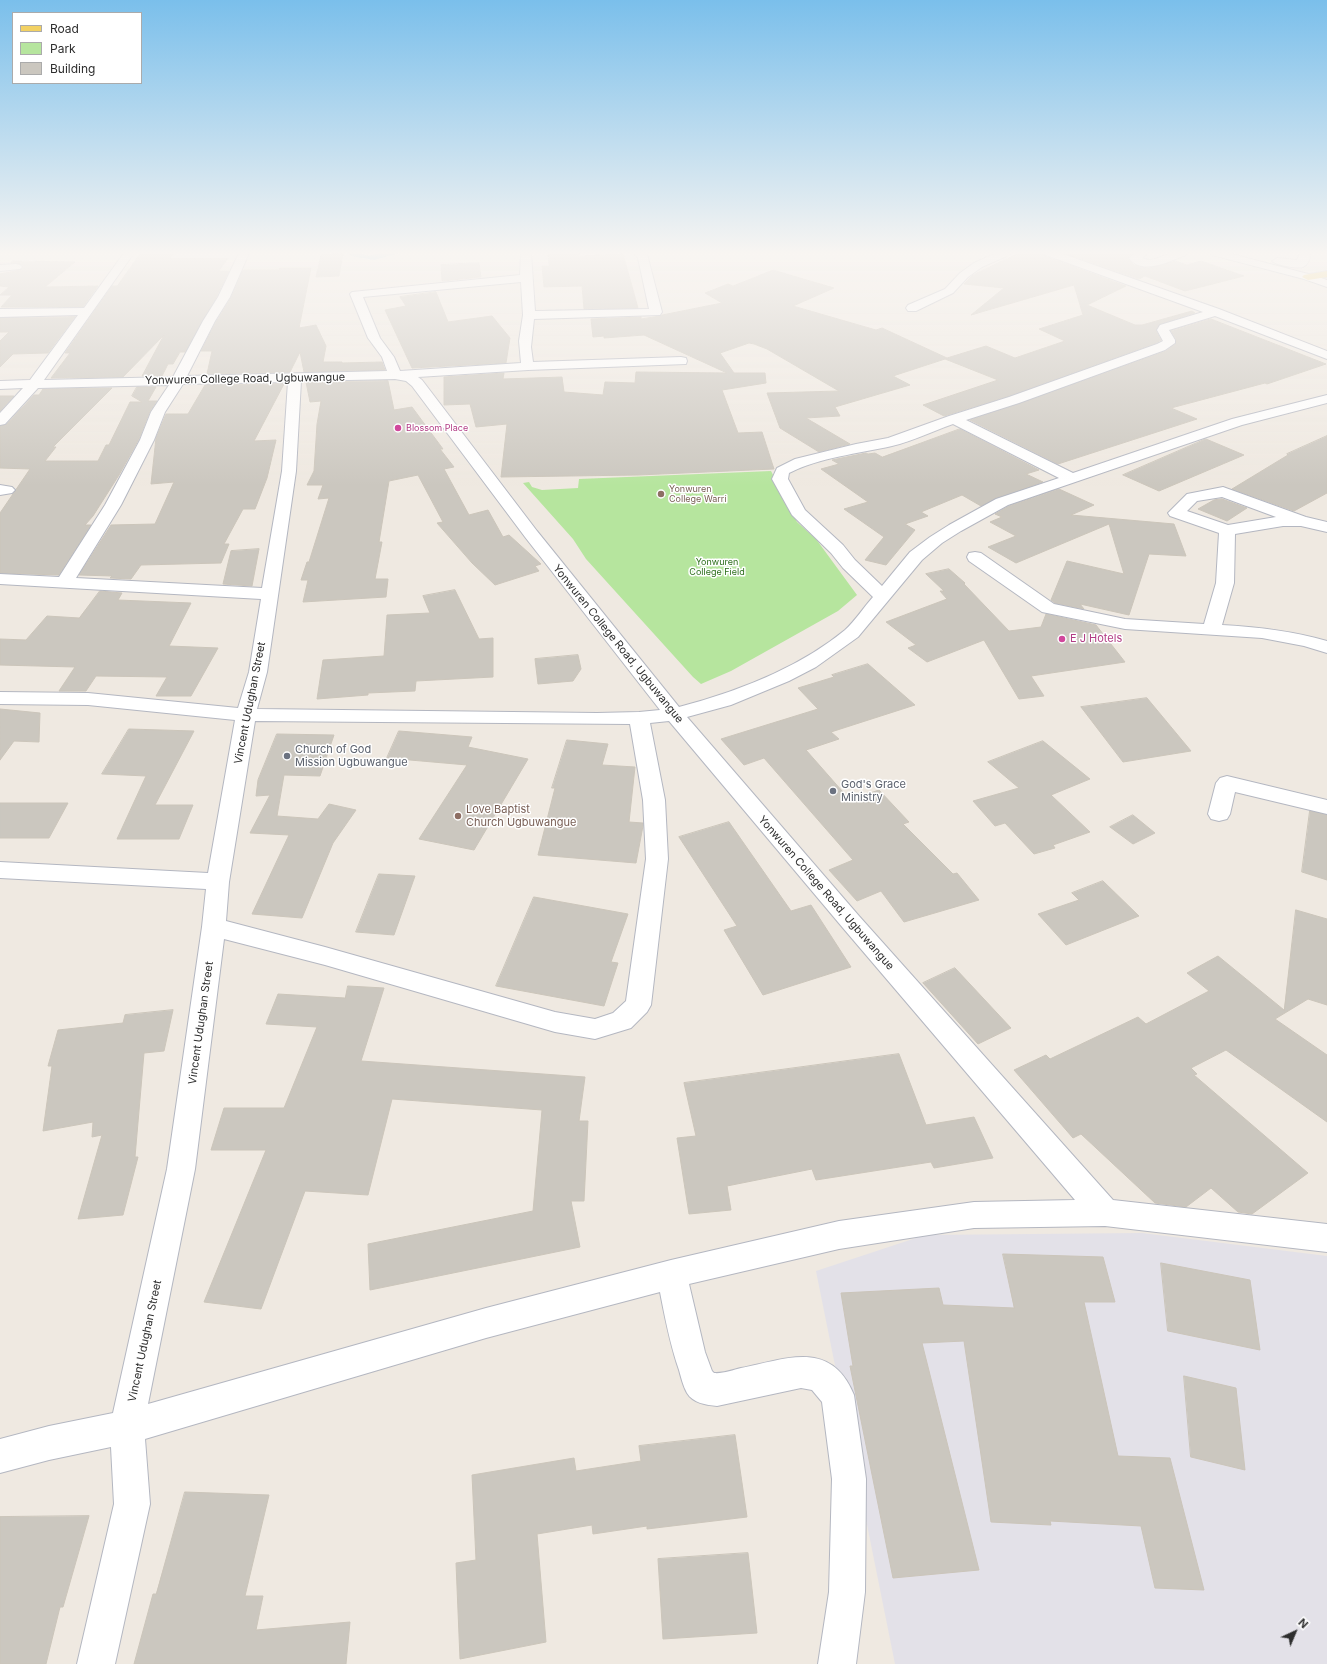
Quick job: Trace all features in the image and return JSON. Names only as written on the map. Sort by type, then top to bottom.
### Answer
[{"type":"street","points":[[0,421],[35,384],[74,331]]},
{"type":"street","points":[[65,582],[117,498],[148,440],[158,412],[178,380],[204,331]]},
{"type":"street","points":[[371,331],[374,338],[388,357],[395,375],[528,366],[680,361]]},
{"type":"street","points":[[526,331],[524,355],[528,366]]},
{"type":"street","points":[[883,597],[798,512],[780,479],[782,471],[800,462],[856,448],[891,442],[954,419],[1014,400],[1161,347],[1169,343],[1169,340],[1163,331]]},
{"type":"street","points":[[1264,331],[1327,355]]},
{"type":"street","name":"Yonwuren College Road, Ugbuwangue","points":[[0,385],[395,375],[410,378],[417,383],[531,534],[674,714],[851,922],[1105,1213]]},
{"type":"street","name":"Vincent Udughan Street","points":[[96,1664],[132,1504],[127,1427],[181,1169],[214,927],[218,882],[246,715],[258,672],[289,471],[295,378]]},
{"type":"street","points":[[0,698],[88,699],[246,715],[639,718],[674,714],[724,701],[809,663],[852,634],[916,556],[936,540],[955,528],[1002,502],[1237,422],[1327,399]]},
{"type":"street","points":[[954,419],[1071,478]]},
{"type":"street","points":[[1301,521],[1227,530],[1176,513],[1192,497],[1223,492],[1301,521],[1327,527]]},
{"type":"street","points":[[1212,629],[1225,583],[1227,530]]},
{"type":"street","points":[[975,557],[1048,608],[1125,624],[1262,633],[1306,640],[1327,647]]},
{"type":"street","points":[[0,579],[269,594]]},
{"type":"street","points":[[214,927],[324,956],[555,1022],[596,1029],[622,1021],[638,1005],[657,859],[654,800],[639,718]]},
{"type":"street","points":[[1219,814],[1227,783],[1327,807]]},
{"type":"street","points":[[0,870],[218,882]]},
{"type":"street","points":[[0,1456],[48,1443],[127,1427],[486,1323],[671,1274],[839,1235],[974,1214],[1105,1213],[1327,1238]]},
{"type":"street","points":[[671,1274],[689,1352],[699,1382],[708,1389],[718,1390],[801,1372],[821,1375],[838,1395],[848,1480],[847,1592],[837,1664]]},
{"type":"shaded area","points":[[1142,1233],[1327,1256],[1327,1664],[895,1664],[816,1271],[925,1235]]},
{"type":"green space","name":"Yonwuren College Field","points":[[771,471],[797,522],[816,539],[857,595],[838,611],[731,671],[701,684],[586,559],[573,539],[523,483],[529,482],[532,487],[542,490],[578,488],[579,479]]},
{"type":"building","points":[[0,331],[65,331],[48,353],[13,354],[0,367],[0,341],[9,332],[0,332]]},
{"type":"building","points":[[81,331],[197,331],[185,352],[180,352],[173,364],[168,364],[162,376],[142,376],[164,335],[123,377],[51,378],[70,353],[65,353]]},
{"type":"building","points":[[212,331],[319,331],[326,346],[323,362],[382,362],[385,370],[304,372],[300,352],[290,372],[207,374],[212,351],[201,351]]},
{"type":"building","points":[[395,331],[504,331],[510,338],[506,363],[412,368]]},
{"type":"building","points":[[592,331],[888,331],[947,358],[986,346],[1015,358],[1065,341],[1043,331],[1156,331],[1161,340],[1009,396],[944,416],[923,405],[998,380],[945,359],[893,376],[910,385],[835,407],[840,416],[806,418],[850,444],[819,452],[780,428],[767,393],[839,391],[767,349],[754,344],[749,343],[720,353],[734,373],[765,373],[766,383],[722,390],[738,433],[762,432],[774,469],[638,475],[501,477],[507,424],[476,427],[470,404],[444,405],[444,377],[504,373],[503,379],[562,377],[564,392],[603,395],[605,382],[635,383],[636,372],[727,373],[644,335],[604,338],[604,336],[593,337]]},
{"type":"building","points":[[1171,331],[1241,331],[1326,364],[1267,384],[1265,383],[1171,408],[1197,419],[1058,464],[970,420],[1166,351],[1176,343],[1176,339]]},
{"type":"building","points":[[388,381],[394,410],[412,407],[443,449],[440,449],[454,467],[444,469],[469,515],[488,510],[503,537],[509,535],[541,564],[535,566],[539,571],[495,585],[472,563],[437,523],[443,522],[418,475],[389,481],[379,542],[382,542],[375,579],[388,579],[386,597],[303,602],[308,580],[301,580],[307,562],[309,562],[329,498],[318,499],[323,485],[307,485],[314,471],[317,424],[321,401],[310,402],[306,382]]},
{"type":"building","points":[[284,384],[254,441],[276,440],[267,478],[255,509],[243,509],[224,544],[229,544],[221,563],[141,565],[131,579],[110,578],[112,576],[79,575],[111,525],[155,524],[174,482],[151,484],[156,438],[166,414],[188,414],[205,385]]},
{"type":"building","points":[[137,387],[156,387],[148,401],[157,401],[150,411],[139,439],[119,475],[93,516],[85,525],[91,525],[59,575],[0,573],[0,513],[30,469],[0,468],[0,426],[6,425],[34,395],[39,395],[43,389],[112,388],[53,447],[56,447],[45,461],[98,461],[106,445],[109,445],[130,402],[142,402],[132,396]]},
{"type":"building","points":[[0,396],[14,396],[0,411]]},
{"type":"building","points":[[960,429],[1039,470],[1026,474],[1043,482],[996,498],[981,506],[962,495],[921,512],[928,516],[905,524],[915,530],[886,565],[865,560],[884,537],[844,509],[868,502],[821,469],[839,464],[832,460],[866,453],[875,453],[882,457]]},
{"type":"building","points":[[1327,436],[1327,493],[1294,511],[1232,489],[1288,455],[1287,454]]},
{"type":"building","points":[[1206,439],[1244,455],[1159,491],[1123,475]]},
{"type":"building","points":[[1059,489],[1094,505],[1071,515],[1174,524],[1186,556],[1149,554],[1129,615],[1080,604],[1084,609],[1055,603],[1051,600],[1067,561],[1124,574],[1109,524],[1016,563],[988,547],[1016,536],[990,522],[1002,517],[995,514],[1009,506]]},
{"type":"building","points":[[1222,499],[1247,508],[1227,521],[1198,509],[1214,500]]},
{"type":"building","points":[[259,549],[252,586],[223,584],[231,551]]},
{"type":"building","points":[[949,569],[965,583],[964,584],[1009,631],[1041,627],[1046,614],[1096,625],[1125,662],[1031,676],[1044,696],[1019,699],[984,640],[927,662],[908,648],[916,645],[886,622],[947,599],[940,591],[944,591],[926,574]]},
{"type":"building","points":[[455,590],[479,639],[493,638],[493,677],[416,681],[415,691],[368,693],[368,695],[317,699],[323,660],[384,656],[387,615],[430,613],[423,596]]},
{"type":"building","points":[[100,591],[122,593],[118,600],[191,603],[169,646],[218,648],[191,696],[156,696],[167,677],[96,676],[86,691],[59,691],[75,667],[0,665],[0,639],[26,640],[47,616],[79,618]]},
{"type":"building","points":[[578,655],[581,669],[573,681],[538,684],[535,659]]},
{"type":"building","points":[[868,664],[915,705],[831,732],[839,739],[806,750],[850,800],[879,790],[909,822],[903,824],[953,874],[957,873],[979,900],[904,922],[881,891],[857,901],[829,870],[853,860],[764,758],[744,765],[721,739],[818,709],[798,688],[834,677],[832,675]]},
{"type":"building","points":[[1147,698],[1191,751],[1123,762],[1081,707]]},
{"type":"building","points":[[0,709],[40,713],[39,742],[14,741],[0,760]]},
{"type":"building","points":[[129,729],[194,731],[155,805],[193,805],[179,839],[117,839],[146,776],[102,774]]},
{"type":"building","points":[[399,731],[472,737],[468,747],[528,759],[474,850],[419,839],[467,765],[387,758]]},
{"type":"building","points":[[277,734],[334,735],[320,776],[284,775],[277,816],[318,819],[329,804],[356,810],[333,843],[302,918],[252,914],[289,835],[250,833],[270,795],[256,796],[258,780]]},
{"type":"building","points":[[567,740],[608,744],[602,765],[635,767],[629,822],[643,823],[636,863],[538,855],[555,788],[552,788]]},
{"type":"building","points":[[1043,741],[1090,779],[1051,795],[1090,832],[1053,845],[1055,848],[1034,854],[1005,823],[995,826],[973,801],[1019,788],[988,762]]},
{"type":"building","points":[[0,803],[68,803],[49,838],[0,838]]},
{"type":"building","points":[[1310,811],[1327,815],[1327,880],[1302,872]]},
{"type":"building","points":[[1133,815],[1155,833],[1133,844],[1110,827]]},
{"type":"building","points":[[729,822],[791,911],[811,905],[851,967],[763,995],[724,930],[737,926],[679,837]]},
{"type":"building","points":[[379,874],[415,876],[394,935],[356,932]]},
{"type":"building","points":[[1103,881],[1139,916],[1066,945],[1038,914],[1079,900],[1072,893]]},
{"type":"building","points":[[534,897],[628,914],[611,962],[618,963],[604,1006],[496,986]]},
{"type":"building","points":[[1296,910],[1327,919],[1327,1005],[1308,999],[1275,1019],[1327,1055],[1327,1122],[1226,1050],[1191,1068],[1197,1074],[1194,1075],[1308,1173],[1252,1214],[1238,1212],[1211,1188],[1186,1207],[1155,1203],[1081,1134],[1073,1138],[1014,1070],[1046,1055],[1050,1059],[1138,1017],[1146,1024],[1209,991],[1187,973],[1218,956],[1284,1010]]},
{"type":"building","points":[[955,968],[1011,1028],[978,1044],[923,983]]},
{"type":"building","points":[[348,986],[384,988],[361,1061],[585,1077],[579,1121],[588,1121],[584,1201],[571,1201],[580,1247],[370,1290],[368,1244],[533,1211],[542,1110],[392,1099],[368,1195],[305,1191],[261,1309],[204,1302],[266,1150],[211,1150],[224,1108],[284,1108],[317,1027],[266,1024],[278,994],[345,998]]},
{"type":"building","points":[[173,1010],[164,1051],[144,1053],[135,1157],[138,1157],[123,1215],[78,1219],[102,1135],[92,1137],[93,1122],[43,1131],[52,1066],[48,1066],[58,1030],[123,1023],[125,1015]]},
{"type":"building","points":[[899,1054],[926,1125],[974,1117],[993,1158],[934,1168],[931,1162],[816,1180],[812,1169],[727,1186],[731,1210],[689,1214],[677,1138],[696,1136],[684,1083]]},
{"type":"building","points":[[1003,1254],[1103,1257],[1115,1302],[1084,1302],[1118,1456],[1170,1458],[1204,1590],[1155,1588],[1141,1526],[1050,1521],[1051,1525],[991,1522],[964,1341],[922,1343],[979,1570],[893,1578],[850,1366],[853,1366],[841,1293],[939,1288],[943,1305],[1014,1308]]},
{"type":"building","points":[[1161,1263],[1250,1280],[1260,1350],[1168,1331]]},
{"type":"building","points":[[1184,1376],[1236,1388],[1245,1470],[1191,1457]]},
{"type":"building","points":[[735,1435],[747,1517],[647,1529],[647,1526],[593,1534],[592,1525],[537,1534],[546,1642],[460,1659],[456,1563],[476,1560],[472,1475],[574,1458],[576,1471],[641,1461],[639,1446]]},
{"type":"building","points":[[185,1492],[269,1495],[245,1596],[263,1596],[256,1630],[350,1622],[346,1664],[134,1664],[153,1594],[156,1594]]},
{"type":"building","points":[[89,1516],[63,1607],[60,1607],[46,1664],[0,1664],[0,1517]]},
{"type":"building","points":[[748,1553],[757,1633],[663,1639],[658,1559]]},
{"type":"place","name":"Blossom Place","points":[[398,428]]},
{"type":"place","name":"Yonwuren College Warri","points":[[661,494]]},
{"type":"place","name":"E J Hotels","points":[[1062,639]]},
{"type":"place","name":"Church of God Mission Ugbuwangue","points":[[287,756]]},
{"type":"place","name":"God's Grace Ministry","points":[[833,791]]},
{"type":"place","name":"Love Baptist Church Ugbuwangue","points":[[458,816]]}]
